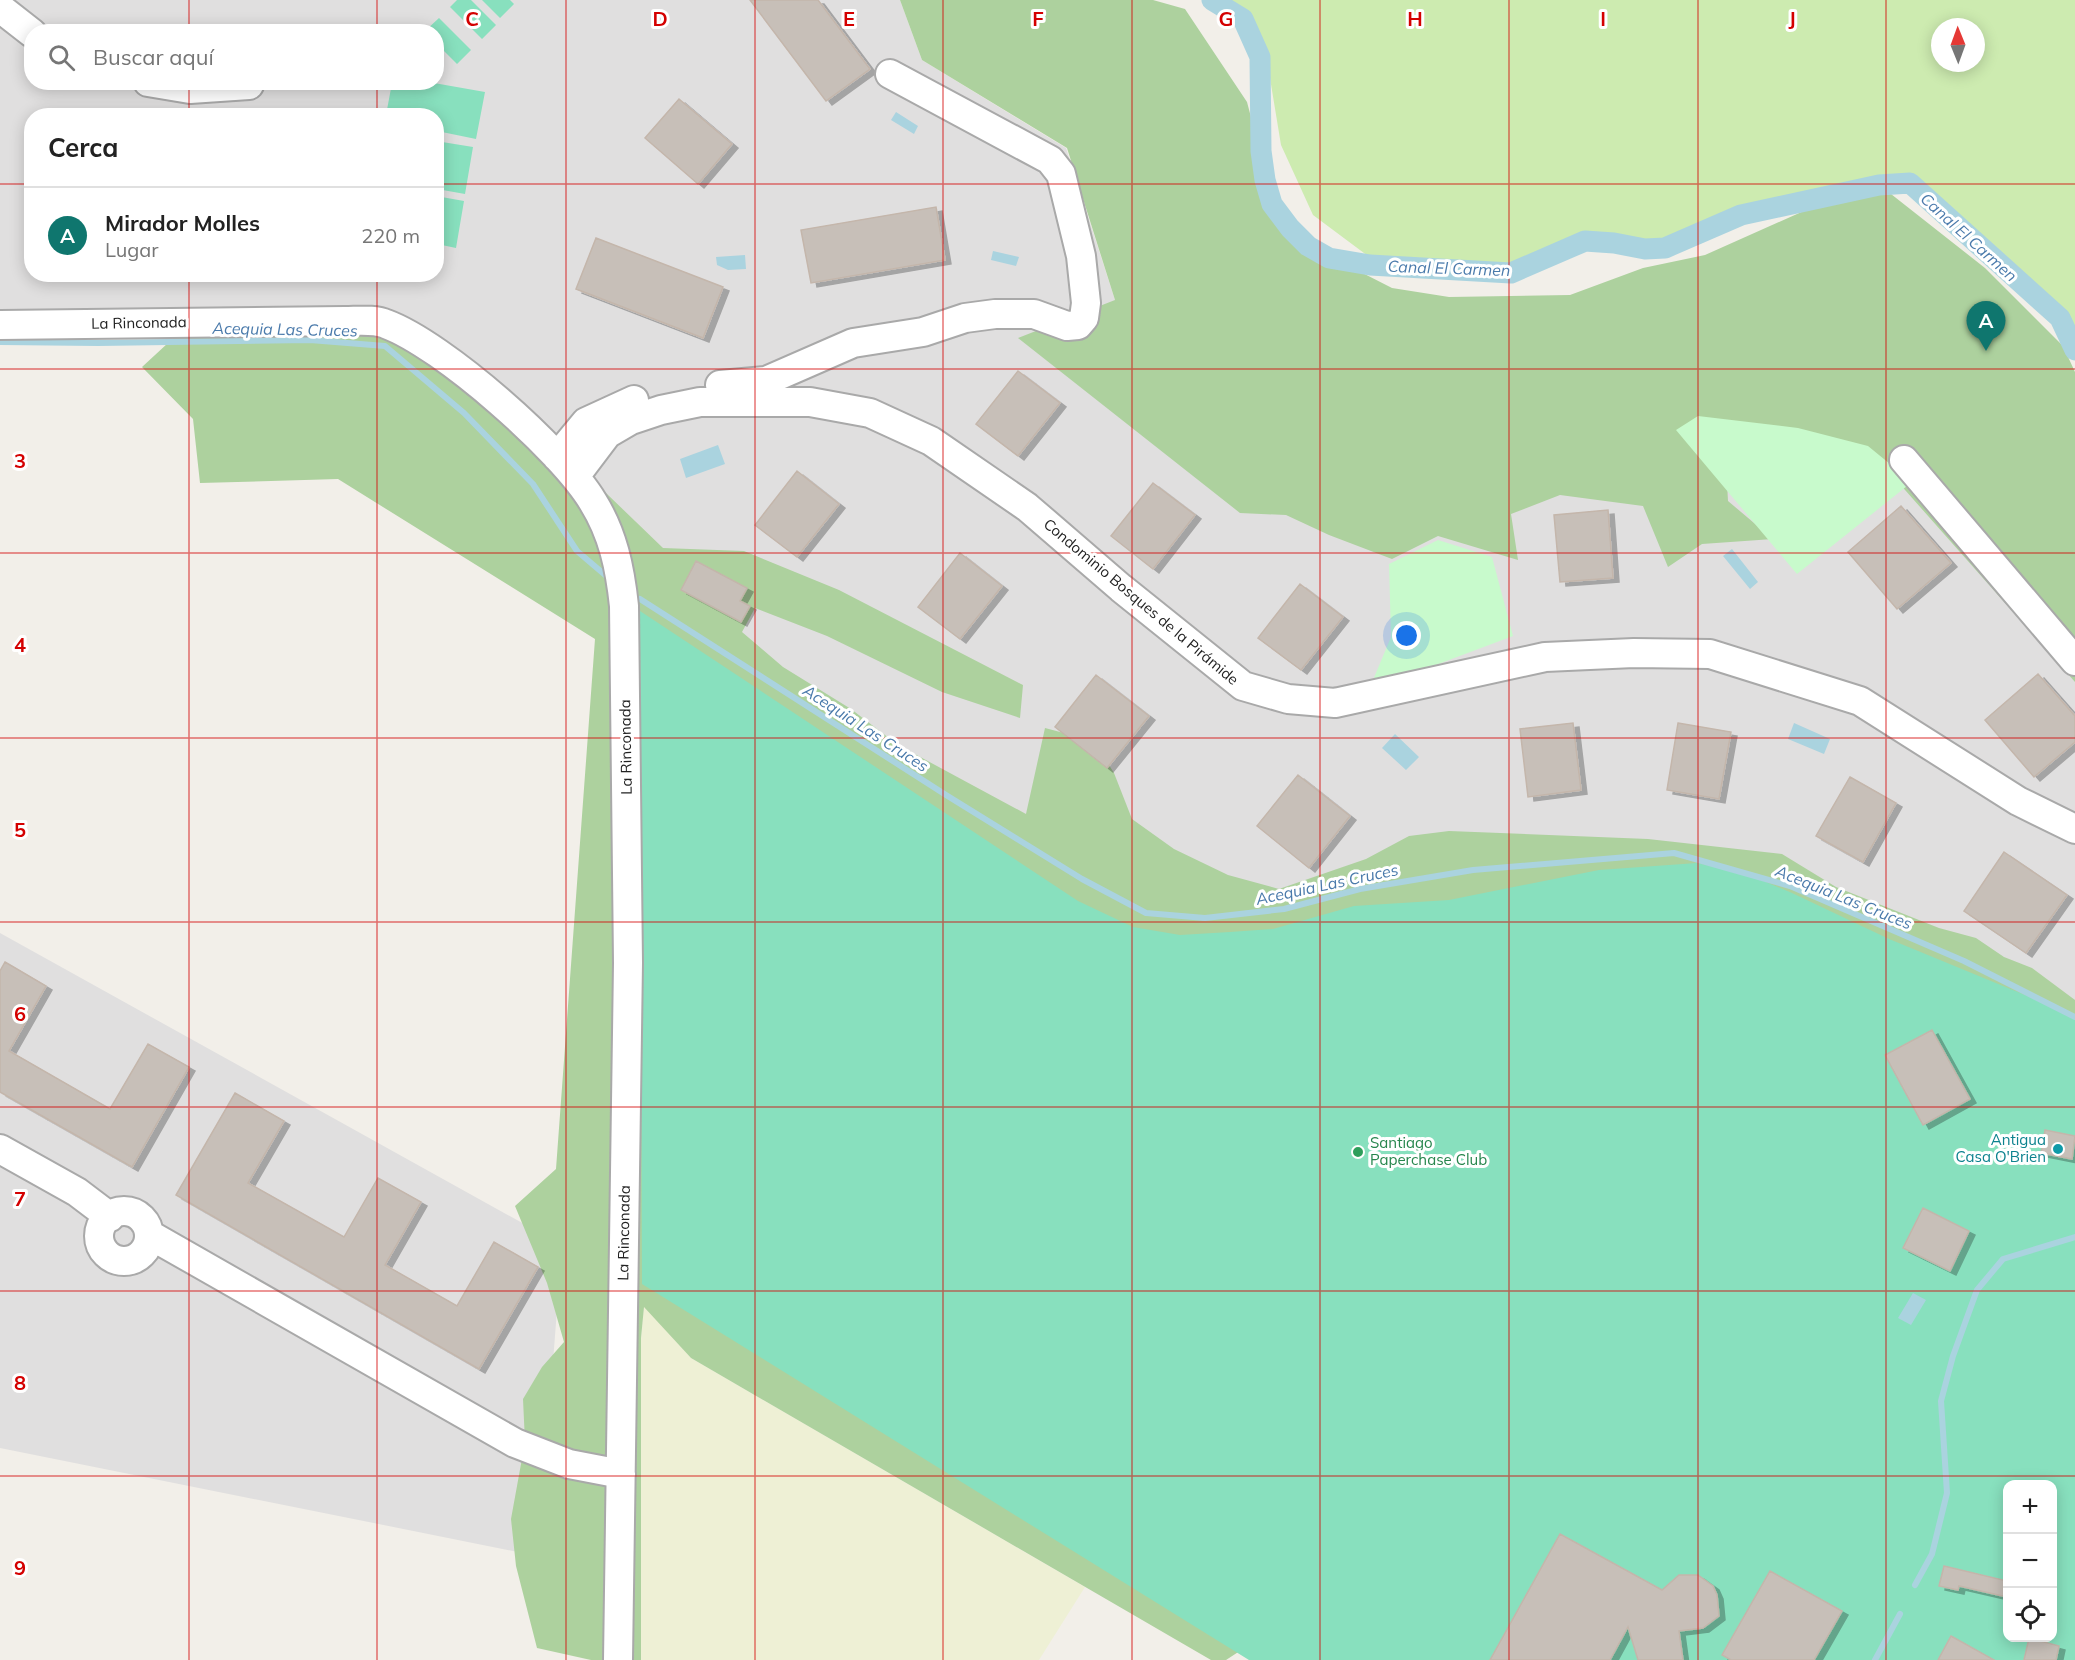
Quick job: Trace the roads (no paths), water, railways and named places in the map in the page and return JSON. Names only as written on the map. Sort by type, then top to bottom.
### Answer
[{"type":"street","points":[[0,8],[24,27]]},
{"type":"street","points":[[566,466],[586,422],[633,400],[677,387],[766,381],[853,343],[923,332],[965,318],[995,314],[1034,314],[1067,326],[1078,325],[1084,318],[1086,303],[1081,256],[1061,174],[1050,160],[890,74]]},
{"type":"street","name":"La Rinconada","points":[[0,325],[345,321],[384,323],[426,345],[502,405],[566,466],[610,534],[620,567],[624,606],[628,963],[618,1660]]},
{"type":"street","name":"Condominio Bosques de la Pirámide","points":[[566,466],[607,434],[631,420],[661,410],[700,402],[810,402],[870,413],[931,441],[1027,507],[1121,588],[1243,686],[1288,699],[1335,704],[1545,657],[1634,653],[1710,654],[1809,683],[1860,701],[2018,801],[2075,829]]},
{"type":"street","points":[[1904,460],[2075,662]]},
{"type":"street","points":[[0,1149],[77,1192],[110,1216]]},
{"type":"street","points":[[150,1235],[145,1251],[132,1261],[115,1260],[108,1256],[100,1242],[102,1226],[110,1216],[120,1212],[136,1214],[143,1220],[150,1235],[515,1443],[569,1464],[621,1474]]},
{"type":"water","points":[[896,112],[918,126],[914,134],[891,120]]},
{"type":"water","points":[[993,251],[1019,257],[1016,266],[991,260]]},
{"type":"water","points":[[745,255],[746,269],[728,270],[717,265],[716,257]]},
{"type":"water","points":[[718,445],[725,464],[686,478],[680,459]]},
{"type":"water","points":[[1732,549],[1758,582],[1750,589],[1723,556]]},
{"type":"water","points":[[1794,723],[1830,739],[1824,754],[1788,739]]},
{"type":"water","points":[[1395,734],[1419,757],[1406,770],[1382,748]]},
{"type":"water","points":[[1913,1293],[1926,1300],[1911,1325],[1898,1318]]},
{"type":"waterway","name":"Canal El Carmen","points":[[1212,0],[1243,19],[1260,57],[1261,151],[1265,180],[1272,204],[1290,228],[1308,246],[1329,258],[1370,265],[1511,273],[1585,241],[1614,243],[1645,249],[1665,248],[1741,215],[1879,185],[1910,183],[2060,318],[2075,350]]},
{"type":"waterway","name":"Acequia Las Cruces","points":[[0,342],[310,340],[385,346],[464,413],[533,484],[577,551],[611,580]]},
{"type":"waterway","name":"Acequia Las Cruces","points":[[640,599],[946,795],[1082,879],[1146,913],[1205,918],[1284,909],[1360,889],[1473,870],[1674,853],[1790,886],[1964,961],[2075,1017]]},
{"type":"waterway","points":[[1915,1585],[1932,1554],[1947,1493],[1941,1401],[1953,1356],[1977,1290],[2003,1259],[2075,1237]]},
{"type":"waterway","points":[[1875,1660],[1900,1614]]},
{"type":"place","name":"Mirador Molles","points":[[1986,351]]},
{"type":"place","name":"Antigua Casa O'Brien","points":[[2058,1149]]},
{"type":"place","name":"Santiago Paperchase Club","points":[[1358,1152]]}]
